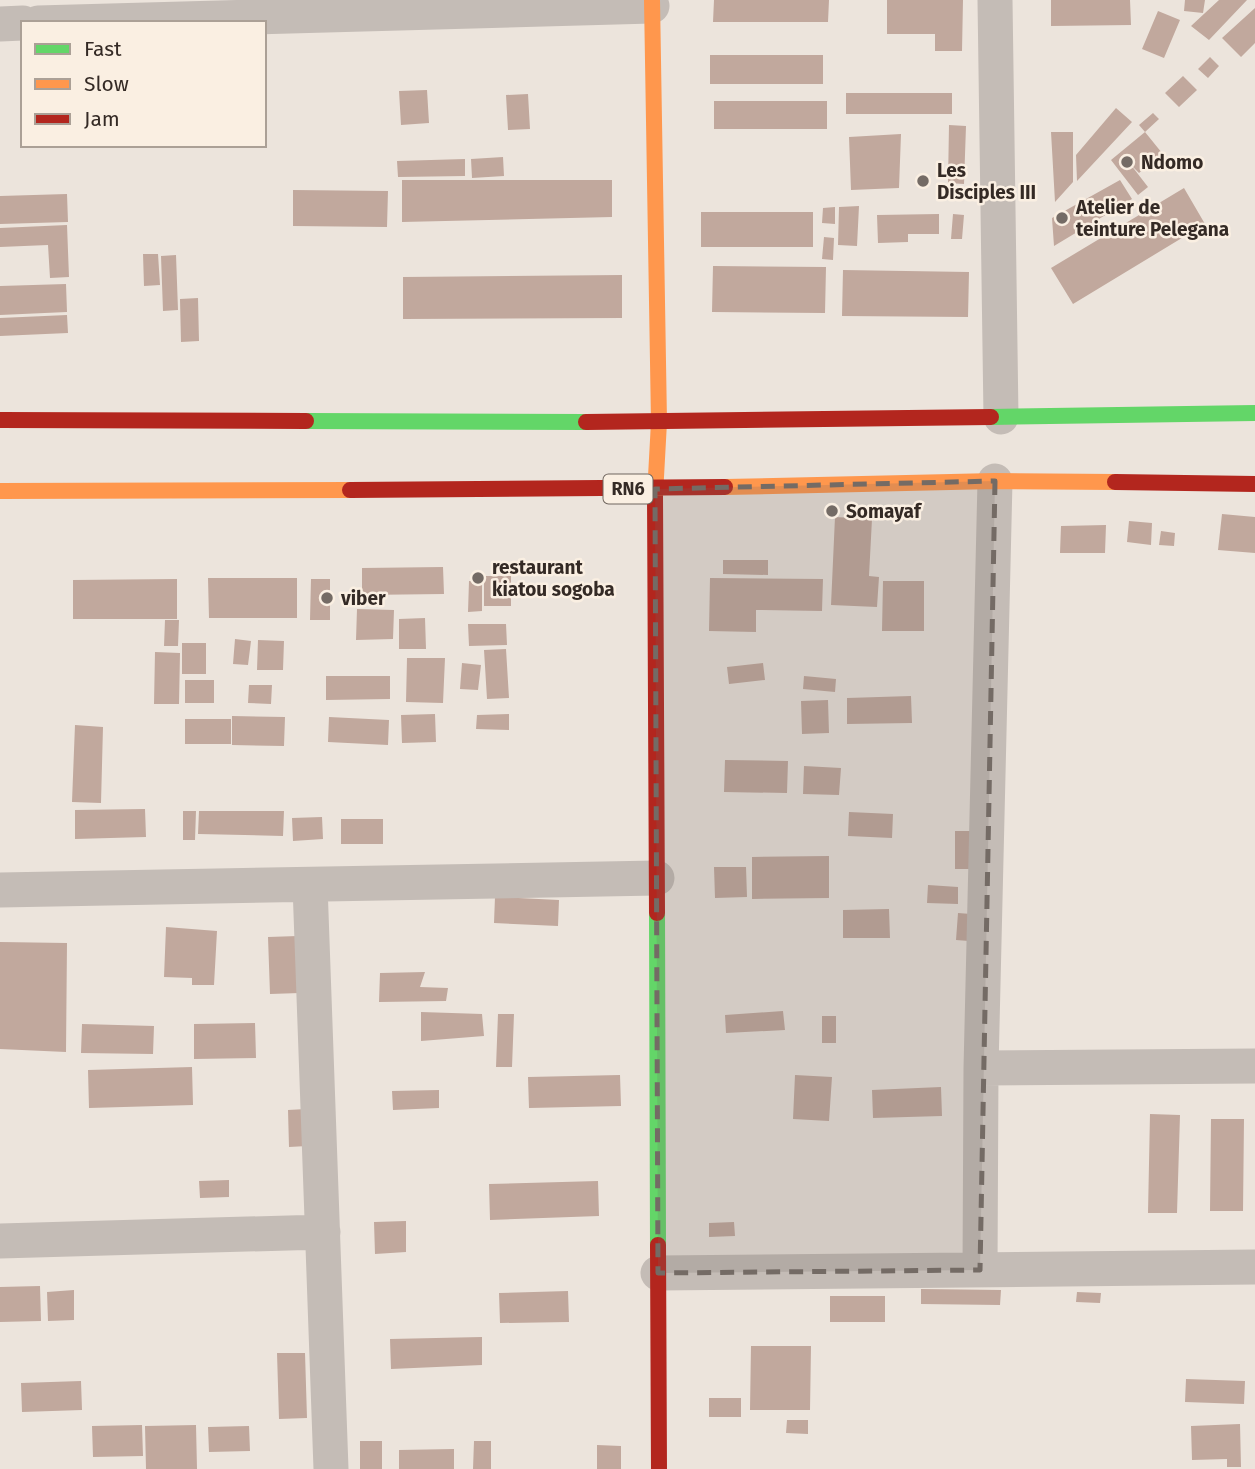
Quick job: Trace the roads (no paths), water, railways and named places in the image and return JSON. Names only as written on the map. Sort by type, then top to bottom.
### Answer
[{"type":"main road","points":[[652,3],[659,422],[656,489],[659,1469]]},
{"type":"main road","points":[[0,421],[659,422],[1255,413]]},
{"type":"main road","name":"RN6","points":[[0,491],[656,489],[995,481],[1255,484]]},
{"type":"street","points":[[995,0],[1001,417]]},
{"type":"street","points":[[99,21],[652,3]]},
{"type":"street","points":[[0,24],[21,23]]},
{"type":"street","points":[[980,1270],[981,1068],[995,481]]},
{"type":"street","points":[[0,890],[656,878]]},
{"type":"street","points":[[310,885],[331,1469]]},
{"type":"street","points":[[981,1068],[1255,1066]]},
{"type":"street","points":[[0,1241],[323,1232]]},
{"type":"street","points":[[658,1273],[1255,1268]]},
{"type":"place","name":"Ndomo","points":[[1127,162]]},
{"type":"place","name":"Les Disciples III","points":[[923,181]]},
{"type":"place","name":"Atelier de teinture Pelegana","points":[[1062,218]]},
{"type":"place","name":"Somayaf","points":[[832,511]]},
{"type":"place","name":"restaurant kiatou sogoba","points":[[478,578]]},
{"type":"place","name":"viber","points":[[327,598]]}]
